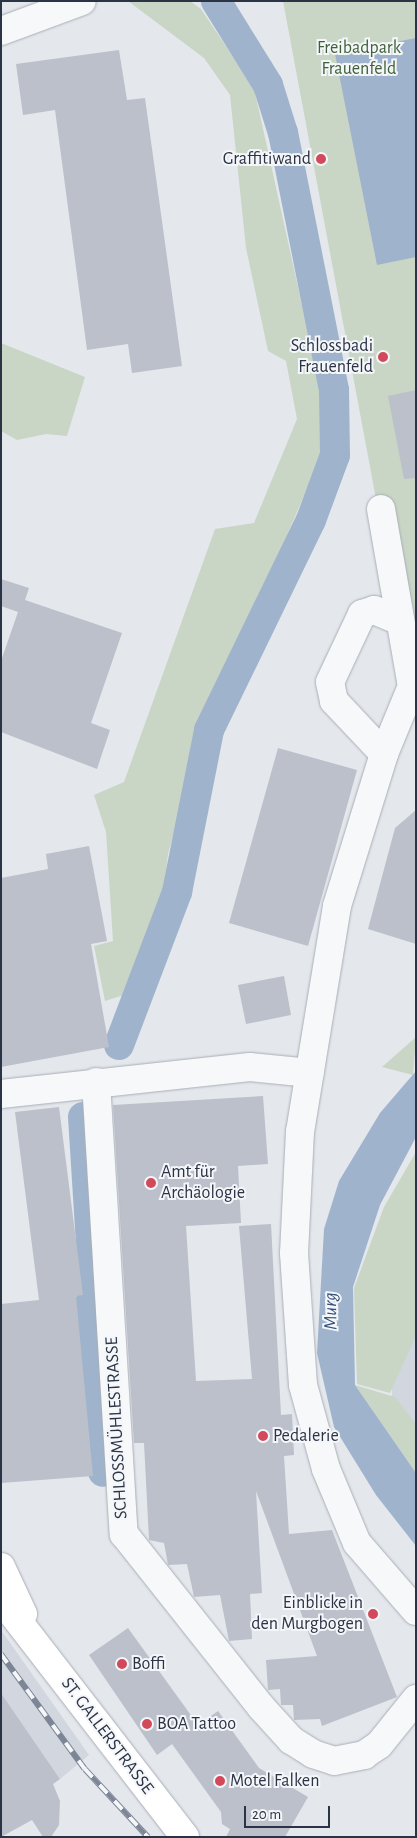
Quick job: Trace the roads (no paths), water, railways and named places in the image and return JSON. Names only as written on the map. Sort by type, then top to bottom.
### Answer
[{"type":"main road","name":"ST. GALLERSTRASSE","points":[[1,1567],[32,1634]]},
{"type":"main road","name":"ST. GALLERSTRASSE","points":[[1,1599],[32,1634],[185,1837]]},
{"type":"street","points":[[1,31],[82,1]]},
{"type":"street","points":[[381,509],[412,686],[384,754],[337,906],[310,1073],[294,1188],[303,1385],[315,1438],[348,1526],[366,1556],[416,1611]]},
{"type":"street","points":[[384,754],[334,701],[330,682],[362,614],[374,610],[400,621]]},
{"type":"street","points":[[1,1094],[96,1082],[250,1067],[310,1073]]},
{"type":"street","name":"SCHLOSSMÜHLESTRASSE","points":[[96,1082],[124,1534],[213,1650],[291,1740],[313,1754],[334,1761],[350,1760],[379,1745],[416,1700]]},
{"type":"water","points":[[416,38],[416,257],[377,265],[335,54]]},
{"type":"water","name":"Murg","points":[[416,1071],[416,1137],[380,1205],[353,1287],[355,1385],[416,1473],[416,1546],[376,1495],[334,1427],[317,1353],[324,1229],[339,1181],[380,1113]]},
{"type":"waterway","points":[[119,1045],[177,892],[209,730],[311,520],[335,455],[334,390],[283,133],[268,85],[216,1]]},
{"type":"waterway","points":[[83,1117],[96,1324]]},
{"type":"waterway","points":[[90,1303],[83,1334],[86,1359],[97,1374],[103,1472]]},
{"type":"railway","points":[[1,1654],[85,1769],[148,1837]]},
{"type":"place","name":"Graffitiwand","points":[[321,159]]},
{"type":"place","name":"Schlossbadi Frauenfeld","points":[[383,357]]},
{"type":"place","name":"Amt für Archäologie","points":[[151,1183]]},
{"type":"place","name":"Pedalerie","points":[[263,1436]]},
{"type":"place","name":"Einblicke in den Murgbogen","points":[[373,1614]]},
{"type":"place","name":"Boffi","points":[[122,1664]]},
{"type":"place","name":"BOA Tattoo","points":[[147,1724]]},
{"type":"place","name":"Motel Falken","points":[[220,1781]]},
{"type":"park label","name":"Freibadpark Frauenfeld","points":[[359,59]]}]
